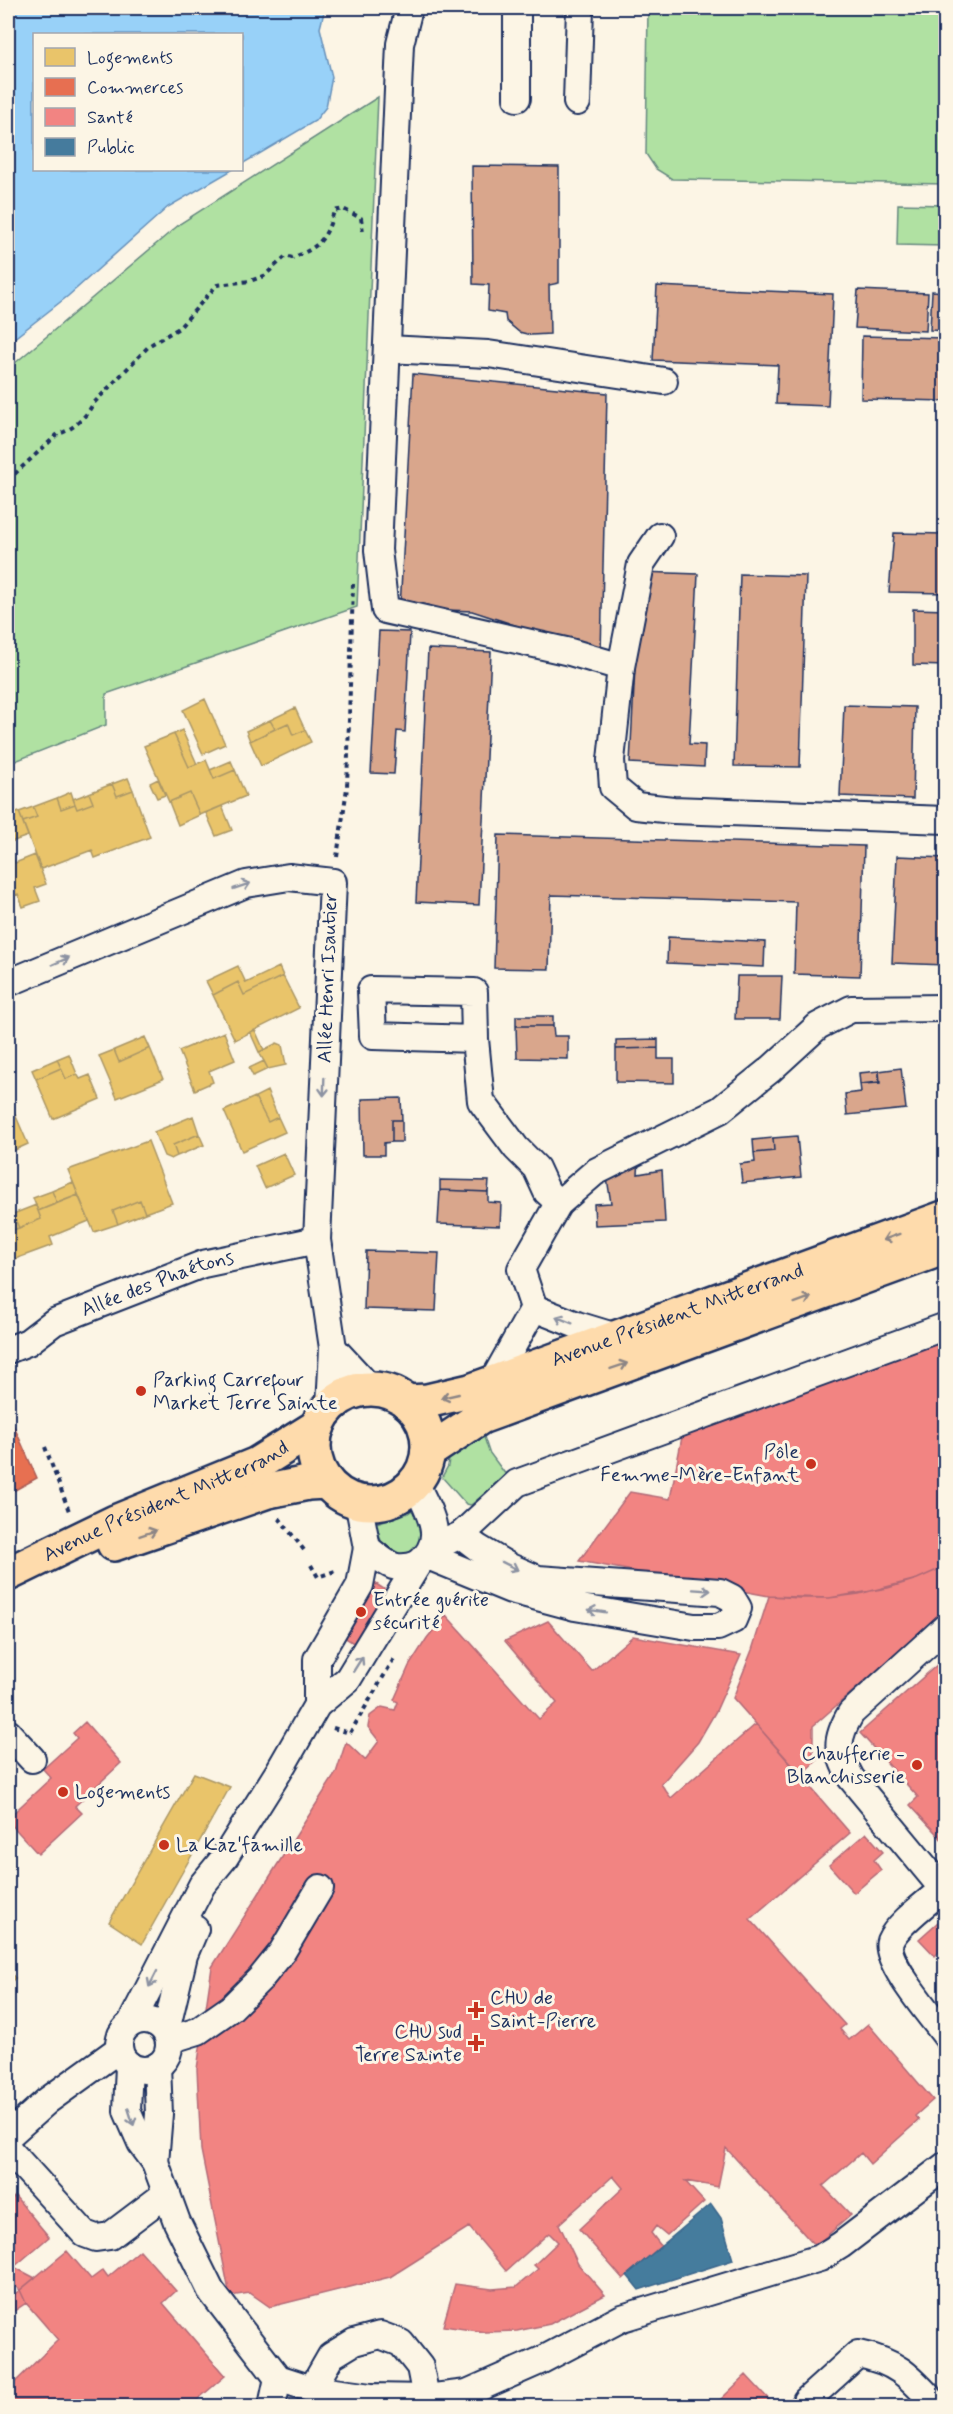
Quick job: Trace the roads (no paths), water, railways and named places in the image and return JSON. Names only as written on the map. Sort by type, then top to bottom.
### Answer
[{"type":"main road","name":"Avenue Président Mitterrand","points":[[407,1402],[427,1401],[492,1383],[945,1217]]},
{"type":"main road","name":"Avenue Président Mitterrand","points":[[428,1452],[481,1417],[945,1247]]},
{"type":"main road","points":[[372,1390],[384,1391],[407,1402],[417,1412],[424,1424],[428,1452],[424,1468],[404,1493],[390,1500],[374,1503],[358,1502],[345,1497],[326,1482],[317,1465],[314,1445],[324,1417],[349,1395],[372,1390]]},
{"type":"main road","name":"Avenue Président Mitterrand","points":[[10,1573],[115,1522],[257,1464],[324,1417]]},
{"type":"main road","name":"Avenue Président Mitterrand","points":[[10,1573],[63,1562],[268,1491],[326,1482]]},
{"type":"street","points":[[409,8],[400,44],[378,550],[385,610],[570,652],[621,667]]},
{"type":"street","points":[[517,8],[517,98]]},
{"type":"street","points":[[577,102],[580,8]]},
{"type":"street","points":[[387,349],[488,354],[664,381]]},
{"type":"street","points":[[660,536],[641,564],[621,667],[611,760],[613,787],[636,806],[702,813],[945,820]]},
{"type":"street","name":"Allée Henri Isautier","points":[[8,983],[246,884],[290,877],[333,882],[317,1240],[333,1348],[324,1417]]},
{"type":"street","points":[[492,1383],[534,1308],[521,1269],[559,1203],[595,1172],[720,1110],[771,1069],[818,1026],[851,1009],[945,1008]]},
{"type":"street","points":[[475,1039],[481,1101],[516,1148],[536,1168],[548,1192],[559,1203]]},
{"type":"street","name":"Allée des Phaétons","points":[[8,1350],[28,1342],[54,1322],[203,1264],[317,1240]]},
{"type":"street","points":[[534,1308],[577,1325],[620,1338]]},
{"type":"street","points":[[367,1548],[390,1566],[398,1568],[427,1556],[461,1535],[517,1483],[945,1326]]},
{"type":"street","points":[[333,1348],[372,1390]]},
{"type":"street","points":[[131,2023],[202,1885],[225,1857],[317,1705],[348,1679],[427,1556],[435,1529],[415,1482]]},
{"type":"street","points":[[317,1705],[317,1659],[360,1585],[367,1548],[358,1502]]},
{"type":"street","points":[[427,1556],[511,1590],[575,1607],[694,1627],[718,1627],[733,1620],[738,1608],[732,1598],[720,1592],[538,1579],[510,1567],[461,1535]]},
{"type":"street","points":[[945,1627],[850,1713],[842,1728],[838,1744],[851,1778],[944,1888],[898,1929],[888,1949],[891,1960],[898,1971],[945,2036]]},
{"type":"street","points":[[8,1733],[32,1759]]},
{"type":"street","points":[[124,2057],[138,2070],[148,2070],[165,2059],[169,2050],[168,2036],[184,1954],[225,1857]]},
{"type":"street","points":[[168,2036],[198,2031],[231,2008],[282,1953],[320,1888]]},
{"type":"street","points":[[168,2036],[159,2024],[150,2020],[140,2019],[123,2030],[119,2039],[124,2057],[127,2111],[141,2143],[155,2162],[177,2222],[211,2291],[278,2378],[312,2389],[372,2397],[426,2398],[466,2393],[542,2360],[622,2318],[820,2258],[841,2245],[945,2165]]},
{"type":"street","points":[[8,2136],[47,2101],[124,2057]]},
{"type":"street","points":[[155,2162],[159,2115],[157,2066]]},
{"type":"street","points":[[8,2149],[85,2234],[96,2238],[110,2236],[167,2193]]},
{"type":"street","points":[[312,2389],[332,2356],[354,2342],[380,2335],[400,2343],[420,2367],[426,2398]]},
{"type":"street","points":[[806,2402],[858,2354],[878,2358],[906,2373],[937,2406]]},
{"type":"street","points":[[272,2406],[278,2378]]},
{"type":"water","points":[[8,8],[325,8],[320,28],[332,77],[326,107],[315,121],[243,163],[243,33],[33,33],[33,171],[230,171],[168,207],[68,296],[8,343]]},
{"type":"place","name":"Parking Carrefour Market Terre Sainte","points":[[141,1391]]},
{"type":"place","name":"Pôle Femme-Mère-Enfant","points":[[811,1464]]},
{"type":"place","name":"Entrée guérite sécurité","points":[[361,1612]]},
{"type":"place","name":"Chaufferie - Blanchisserie","points":[[917,1765]]},
{"type":"place","name":"Logements","points":[[63,1792]]},
{"type":"place","name":"La Kaz'famille","points":[[164,1845]]},
{"type":"place","name":"CHU de Saint-Pierre","points":[[476,2010]]},
{"type":"place","name":"CHU sud Terre Sainte","points":[[476,2043]]}]
